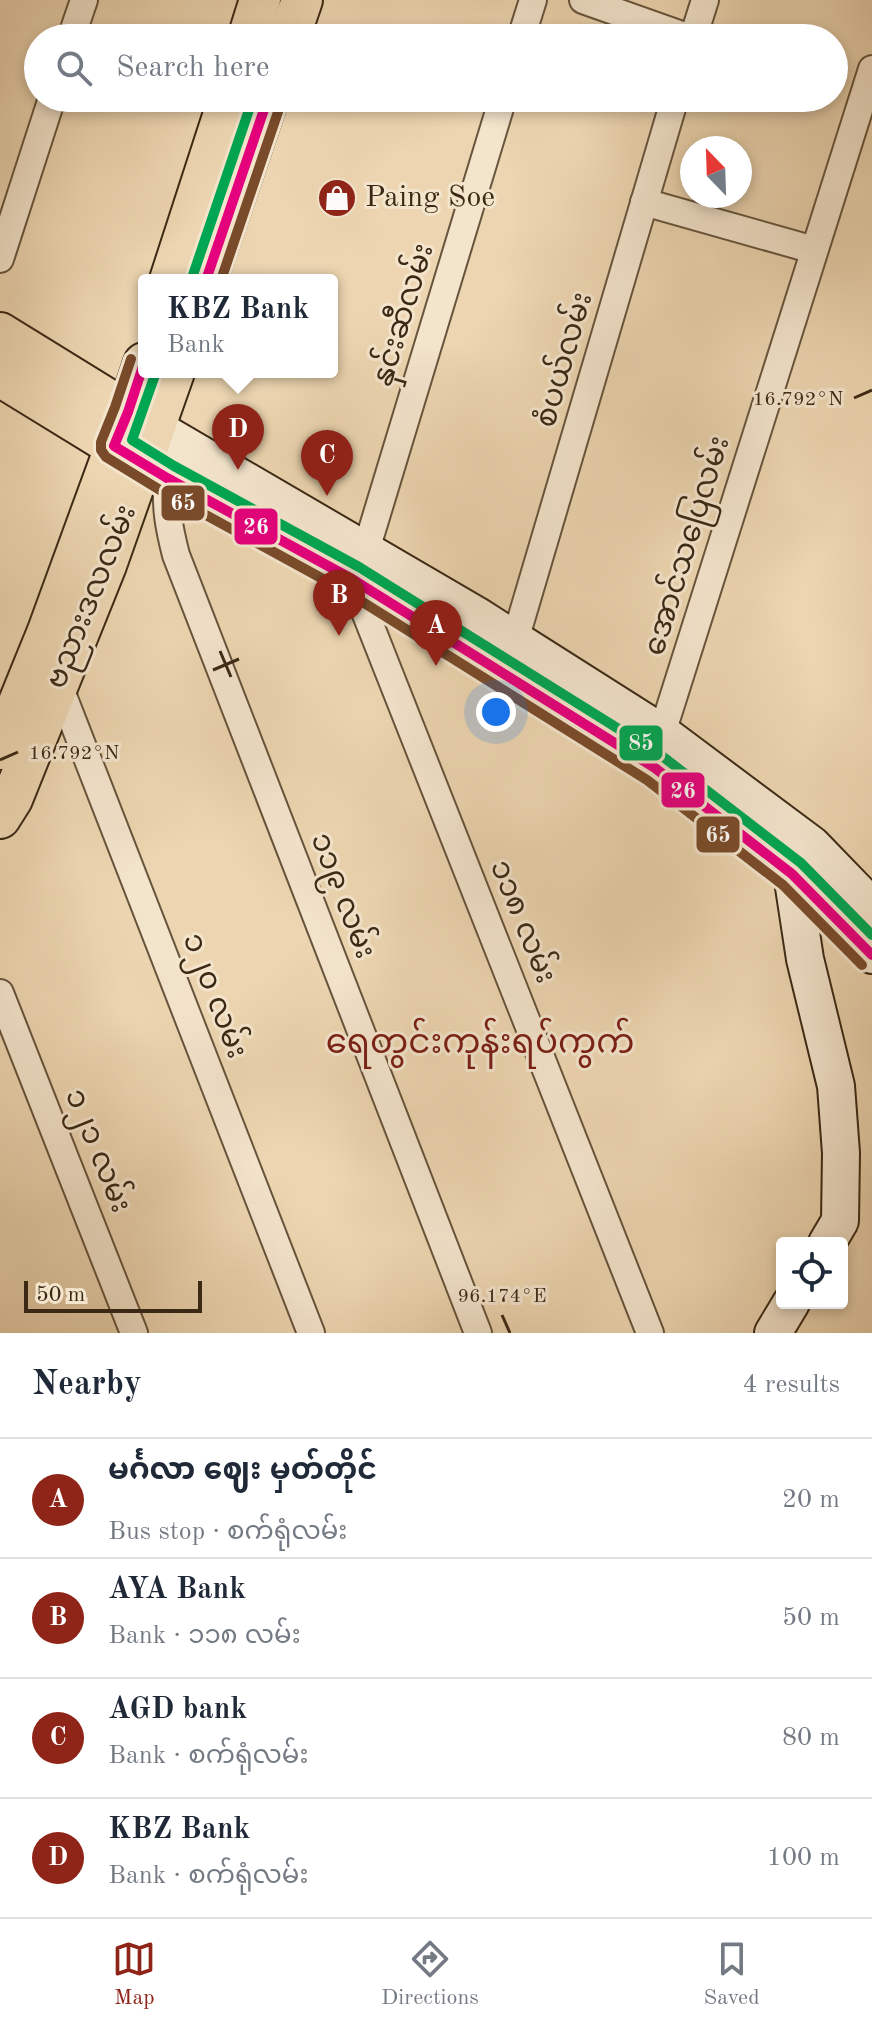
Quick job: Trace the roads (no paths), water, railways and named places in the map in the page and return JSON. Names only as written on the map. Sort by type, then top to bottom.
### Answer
[{"type":"main road","points":[[252,24],[260,0]]},
{"type":"main road","points":[[294,24],[302,0]]},
{"type":"main road","points":[[172,274],[224,112]]},
{"type":"main road","points":[[208,274],[263,112]]},
{"type":"main road","points":[[0,333],[142,445],[359,565],[655,768],[872,907]]},
{"type":"main road","points":[[0,376],[142,445],[359,565],[515,640],[662,733],[802,860],[872,955]]},
{"type":"main road","name":"ဗညားဒလလမ်း","points":[[4,803],[106,565],[142,445],[144,378]]},
{"type":"main road","name":"ဗညားဒလလမ်း","points":[[0,749],[48,631],[142,445],[171,378]]},
{"type":"main road","points":[[802,860],[805,959],[836,1086],[841,1153],[834,1232]]},
{"type":"main road","points":[[834,1232],[872,1206]]},
{"type":"main road","points":[[773,1333],[787,1309]]},
{"type":"street","points":[[76,24],[84,0]]},
{"type":"street","points":[[525,24],[533,0]]},
{"type":"street","points":[[583,0],[652,24]]},
{"type":"street","points":[[697,24],[705,0]]},
{"type":"street","name":"အောင်သပြေလမ်း","points":[[655,768],[662,733],[872,69]]},
{"type":"street","points":[[0,259],[47,112]]},
{"type":"street","name":"နှင်းဆီလမ်း","points":[[359,565],[499,112]]},
{"type":"street","name":"စံပယ်လမ်း","points":[[515,640],[671,112]]},
{"type":"street","points":[[644,202],[814,250]]},
{"type":"street","name":"၁၁၉ လမ်း","points":[[142,445],[166,507],[176,555],[478,1333]]},
{"type":"street","name":"၁၁၈ လမ်း","points":[[359,565],[650,1333]]},
{"type":"street","name":"၁၂၀ လမ်း","points":[[58,683],[311,1333]]},
{"type":"street","name":"၁၂၁ လမ်း","points":[[0,993],[134,1333]]},
{"type":"place","name":"Paing Soe","points":[[337,198]]},
{"type":"place","name":"KBZ Bank","points":[[238,470]]},
{"type":"place","name":"AGD bank","points":[[327,496]]},
{"type":"place","name":"AYA Bank","points":[[339,636]]},
{"type":"place","name":"မင်္ဂလာ ဈေး မှတ်တိုင်","points":[[436,666]]},
{"type":"district","name":"ရေတွင်းကုန်းရပ်ကွက်","points":[[480,1044]]}]
